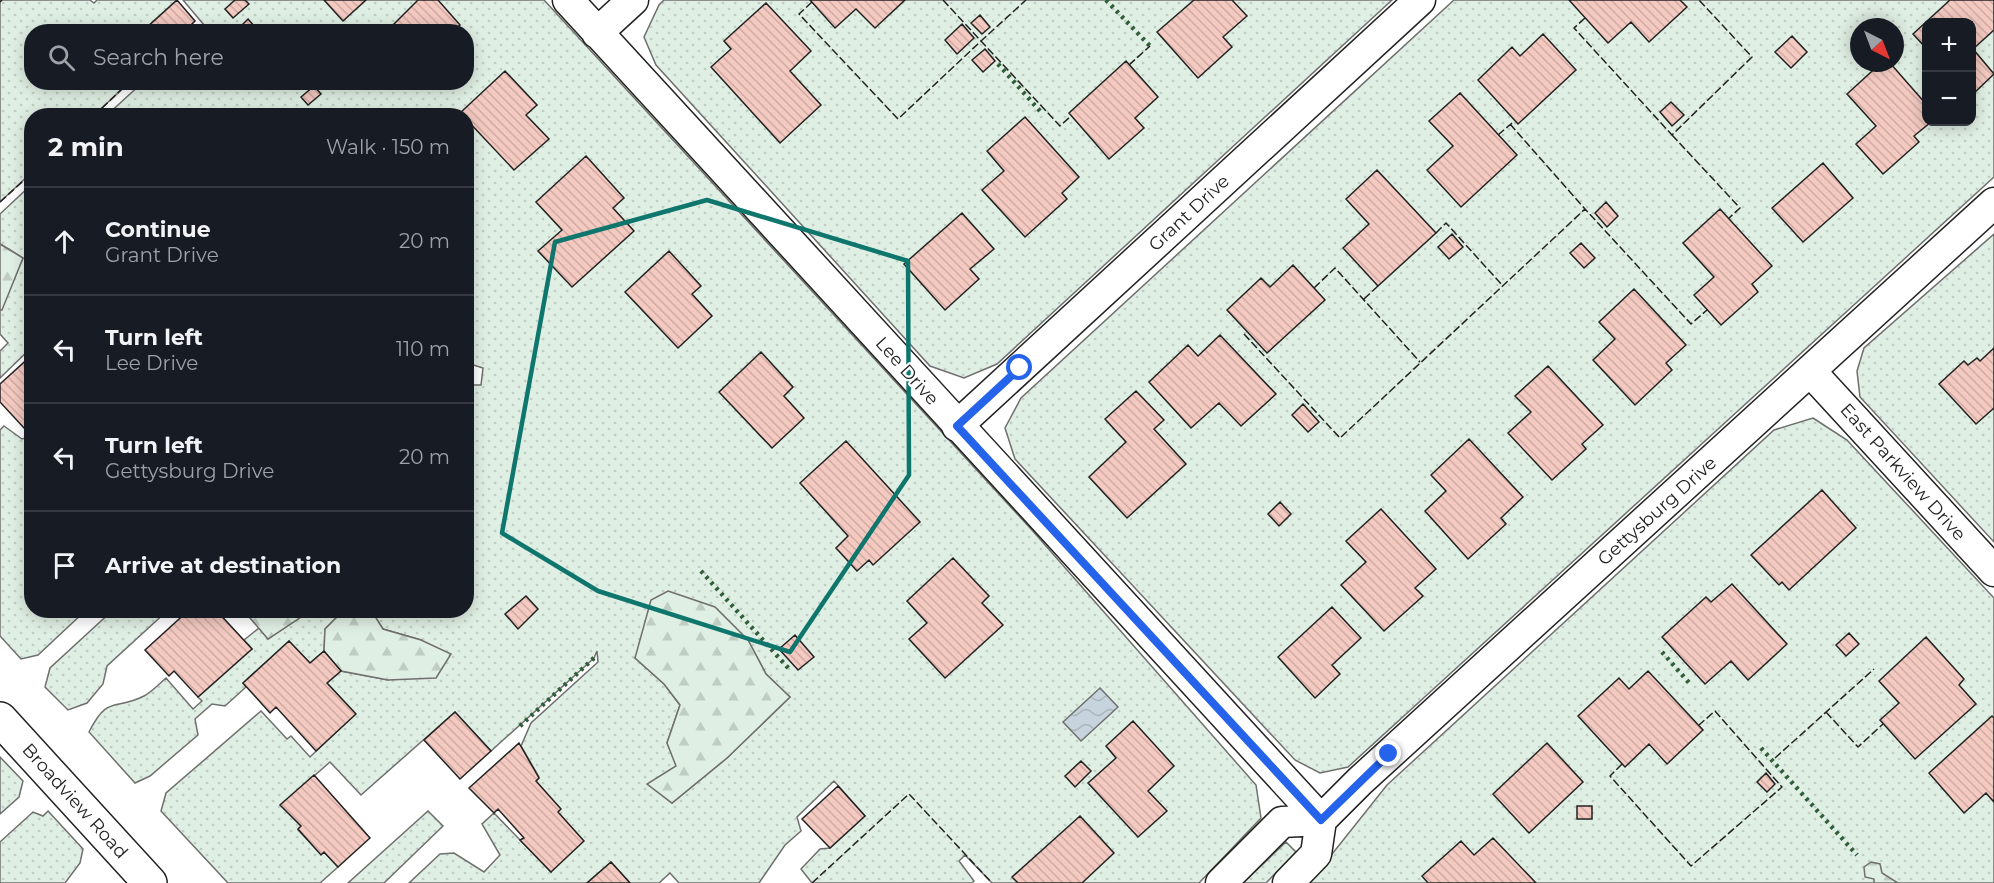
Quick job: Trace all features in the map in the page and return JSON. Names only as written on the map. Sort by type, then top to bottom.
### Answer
[{"type":"main road","name":"Broadview Road","points":[[0,719],[150,883]]},
{"type":"street","name":"Lee Drive","points":[[568,0],[1321,820]]},
{"type":"street","points":[[597,33],[633,0]]},
{"type":"street","name":"Grant Drive","points":[[957,426],[1420,0]]},
{"type":"street","name":"Gettysburg Drive","points":[[1321,820],[1389,754],[1994,203]]},
{"type":"street","name":"East Parkview Drive","points":[[1811,372],[1994,571]]},
{"type":"street","points":[[1221,883],[1282,822],[1321,820],[1316,854],[1288,883]]},
{"type":"highlighted area","points":[[707,200],[908,261],[909,475],[790,652],[598,591],[502,533],[555,242]]},
{"type":"green space","points":[[0,0],[90,0],[94,3],[97,0],[177,0],[151,24],[24,24],[24,90],[121,90],[102,108],[24,108],[24,180],[0,202]]},
{"type":"green space","points":[[183,0],[544,0],[1031,529],[1256,785],[1261,818],[1199,883],[992,883],[965,855],[959,861],[974,881],[972,883],[812,883],[801,869],[820,849],[830,848],[865,816],[834,781],[797,817],[801,831],[785,845],[759,883],[679,883],[670,873],[659,883],[630,883],[611,862],[587,883],[409,883],[440,854],[454,853],[484,872],[500,855],[482,824],[494,813],[551,872],[558,812],[536,781],[539,777],[521,746],[531,723],[598,662],[597,651],[594,658],[491,751],[455,712],[361,795],[330,762],[281,805],[301,826],[298,830],[321,854],[324,852],[338,867],[320,883],[228,883],[161,811],[166,793],[261,711],[287,739],[291,736],[310,757],[355,714],[327,683],[341,671],[388,680],[421,640],[383,629],[376,618],[474,618],[474,385],[481,385],[483,368],[474,365],[474,108],[115,108],[134,90],[474,90],[474,24],[203,24]],"holes":[[[748,640],[766,674],[790,697],[727,758],[672,803],[648,784],[677,766],[667,743],[680,705],[664,684],[635,658]]]},
{"type":"green space","points":[[664,0],[1392,0],[997,364],[964,378],[930,366],[656,65],[644,37],[659,5]]},
{"type":"green space","points":[[1454,0],[1994,0],[1994,177],[1348,767],[1320,773],[1295,760],[1015,459],[1005,428],[1021,398]]},
{"type":"green space","points":[[24,192],[24,355],[0,378],[0,351],[8,343],[0,334],[0,310],[23,258],[0,244],[0,214]]},
{"type":"green space","points":[[1994,234],[1994,542],[1860,397],[1857,371],[1864,348]]},
{"type":"green space","points":[[0,244],[23,258],[2,310],[0,310]]},
{"type":"green space","points":[[1813,418],[1847,440],[1994,598],[1994,883],[1309,883],[1387,785],[1774,430]]},
{"type":"green space","points":[[4,426],[24,438],[24,618],[78,618],[38,655],[21,659],[0,636],[0,430]]},
{"type":"green space","points":[[668,591],[715,607],[748,640],[766,674],[790,697],[727,758],[672,803],[647,784],[676,766],[667,743],[680,705],[664,684],[635,658],[651,600]]},
{"type":"green space","points":[[104,618],[159,618],[107,666],[103,684],[87,703],[68,710],[45,687],[50,668]]},
{"type":"green space","points":[[250,618],[300,618],[268,639]]},
{"type":"green space","points":[[300,618],[336,618],[325,629],[324,651],[310,663],[289,641],[243,683],[246,687],[225,706],[212,704],[195,719],[198,735],[150,776],[135,783],[89,732],[107,708],[144,696],[166,678],[193,709],[202,701],[198,697],[252,649],[244,640],[259,628],[268,639]]},
{"type":"green space","points":[[336,618],[376,618],[383,629],[421,640],[451,654],[436,678],[388,680],[341,671],[324,651],[325,629]]},
{"type":"green space","points":[[0,757],[23,781],[19,797],[0,814]]},
{"type":"green space","points":[[48,811],[83,849],[80,863],[65,883],[0,883],[0,842],[33,812],[43,816]]},
{"type":"green space","points":[[428,811],[443,826],[384,883],[348,883]]},
{"type":"green space","points":[[1286,842],[1296,852],[1266,883],[1243,883]]},
{"type":"green space","points":[[1871,862],[1880,864],[1882,873],[1898,883],[1874,883],[1874,879],[1865,877],[1864,867]]},
{"type":"water","points":[[1100,688],[1118,707],[1081,741],[1063,722]]},
{"type":"building","points":[[177,0],[195,21],[192,24],[151,24]]},
{"type":"building","points":[[235,0],[245,0],[249,4],[233,18],[225,9]]},
{"type":"building","points":[[324,0],[366,0],[343,21]]},
{"type":"building","points":[[418,0],[438,0],[459,24],[394,24]]},
{"type":"building","points":[[810,0],[905,0],[875,28],[856,9],[835,28]]},
{"type":"building","points":[[1194,0],[1232,0],[1247,16],[1223,37],[1232,47],[1198,78],[1157,32]]},
{"type":"building","points":[[1569,0],[1680,0],[1687,7],[1649,42],[1631,22],[1608,43]]},
{"type":"building","points":[[1950,0],[1994,0],[1994,30],[1976,46],[1976,18],[1930,18]]},
{"type":"building","points":[[766,3],[811,51],[790,71],[821,105],[780,143],[711,67],[731,49],[724,41]]},
{"type":"building","points":[[980,15],[990,27],[982,34],[971,23]]},
{"type":"building","points":[[248,19],[252,24],[243,24]]},
{"type":"building","points":[[962,24],[974,38],[957,54],[945,40]]},
{"type":"building","points":[[1922,26],[1922,44],[1913,34]]},
{"type":"building","points":[[1543,34],[1576,70],[1518,124],[1478,80],[1512,47],[1520,56]]},
{"type":"building","points":[[1792,36],[1807,52],[1791,68],[1775,52]]},
{"type":"building","points":[[985,49],[995,61],[983,72],[972,60]]},
{"type":"building","points":[[1976,53],[1994,74],[1976,91]]},
{"type":"building","points":[[1126,61],[1158,97],[1135,118],[1144,128],[1109,159],[1069,113]]},
{"type":"building","points":[[505,71],[537,105],[526,115],[549,139],[514,170],[474,128],[474,108],[465,108]]},
{"type":"building","points":[[1871,72],[1898,72],[1922,99],[1922,126],[1926,126],[1914,136],[1919,142],[1883,174],[1856,144],[1876,126],[1847,94]]},
{"type":"building","points":[[309,90],[318,90],[321,94],[308,105],[301,97]]},
{"type":"building","points":[[1460,93],[1517,155],[1461,207],[1427,170],[1453,146],[1429,121]]},
{"type":"building","points":[[1671,102],[1684,115],[1672,126],[1660,112]]},
{"type":"building","points":[[1025,117],[1079,177],[1062,193],[1067,199],[1025,237],[982,190],[1004,171],[987,151]]},
{"type":"building","points":[[586,156],[624,198],[613,208],[634,231],[572,287],[538,251],[562,230],[536,202]]},
{"type":"building","points":[[1823,163],[1853,198],[1803,242],[1772,208]]},
{"type":"building","points":[[1377,170],[1436,233],[1378,286],[1343,248],[1369,224],[1346,199]]},
{"type":"building","points":[[1606,202],[1618,216],[1607,227],[1595,213]]},
{"type":"building","points":[[1720,209],[1772,266],[1752,284],[1758,292],[1721,325],[1694,295],[1714,277],[1683,243]]},
{"type":"building","points":[[962,213],[994,249],[970,269],[979,279],[945,310],[904,264]]},
{"type":"building","points":[[1452,234],[1463,247],[1449,259],[1438,247]]},
{"type":"building","points":[[1581,243],[1595,258],[1584,268],[1570,253]]},
{"type":"building","points":[[669,251],[701,286],[692,294],[712,316],[678,348],[625,292]]},
{"type":"building","points":[[1293,265],[1325,300],[1267,353],[1227,310],[1261,278],[1270,287]]},
{"type":"building","points":[[1634,289],[1686,345],[1666,363],[1672,370],[1635,405],[1593,360],[1615,339],[1599,322]]},
{"type":"building","points":[[1220,335],[1276,394],[1241,426],[1219,403],[1191,428],[1149,382],[1188,345],[1198,356]]},
{"type":"building","points":[[1994,348],[1994,408],[1976,424],[1939,384],[1964,361],[1968,365],[1977,358],[1980,361]]},
{"type":"building","points":[[761,352],[793,387],[784,396],[804,418],[772,448],[719,392]]},
{"type":"building","points":[[24,362],[24,428],[0,402],[0,384]]},
{"type":"building","points":[[1548,366],[1603,425],[1582,444],[1586,449],[1552,480],[1508,433],[1531,412],[1515,396]]},
{"type":"building","points":[[1136,391],[1164,420],[1154,429],[1186,464],[1127,518],[1089,477],[1126,442],[1105,419]]},
{"type":"building","points":[[1303,404],[1319,422],[1308,432],[1292,415]]},
{"type":"building","points":[[1469,439],[1523,497],[1501,518],[1506,524],[1468,559],[1425,511],[1446,491],[1431,475]]},
{"type":"building","points":[[846,441],[920,522],[873,565],[869,560],[857,571],[836,548],[848,536],[800,483]]},
{"type":"building","points":[[1822,490],[1856,528],[1789,590],[1782,582],[1779,585],[1751,555]]},
{"type":"building","points":[[1280,502],[1291,514],[1279,526],[1268,514]]},
{"type":"building","points":[[1381,509],[1436,569],[1415,588],[1423,596],[1384,631],[1341,585],[1366,562],[1346,541]]},
{"type":"building","points":[[953,558],[989,596],[982,603],[1003,625],[945,678],[909,639],[927,623],[907,601]]},
{"type":"building","points":[[1732,584],[1787,644],[1748,680],[1731,661],[1705,684],[1662,637],[1706,597],[1711,602]]},
{"type":"building","points":[[526,596],[538,609],[518,629],[505,614]]},
{"type":"building","points":[[1332,607],[1361,638],[1332,665],[1340,674],[1315,698],[1278,657]]},
{"type":"building","points":[[180,618],[223,618],[252,649],[198,697],[174,671],[169,676],[145,650]]},
{"type":"building","points":[[1849,633],[1859,644],[1846,656],[1836,645]]},
{"type":"building","points":[[795,635],[814,657],[798,670],[779,649]]},
{"type":"building","points":[[1926,637],[1964,679],[1959,685],[1976,704],[1915,759],[1880,720],[1899,703],[1879,681]]},
{"type":"building","points":[[289,641],[310,663],[324,651],[341,671],[327,683],[356,714],[316,751],[276,707],[270,713],[243,683]]},
{"type":"building","points":[[1648,671],[1703,730],[1667,764],[1649,744],[1625,767],[1578,716],[1619,678],[1629,689]]},
{"type":"building","points":[[455,712],[491,751],[460,779],[424,740]]},
{"type":"building","points":[[1992,716],[1994,718],[1994,802],[1986,793],[1964,813],[1929,773]]},
{"type":"building","points":[[1133,721],[1174,766],[1148,791],[1167,811],[1138,837],[1088,783],[1116,758],[1106,746]]},
{"type":"building","points":[[519,743],[539,778],[536,781],[561,809],[558,812],[584,841],[551,872],[520,840],[524,838],[498,809],[494,813],[469,788]]},
{"type":"building","points":[[1547,743],[1583,782],[1529,833],[1493,794]]},
{"type":"building","points":[[1081,761],[1091,771],[1075,787],[1065,776]]},
{"type":"building","points":[[1766,773],[1775,784],[1767,792],[1757,782]]},
{"type":"building","points":[[314,775],[370,838],[338,867],[324,852],[321,855],[298,829],[301,826],[280,805]]},
{"type":"building","points":[[838,786],[865,816],[830,848],[802,819]]},
{"type":"building","points":[[1577,806],[1592,806],[1592,819],[1577,819]]},
{"type":"building","points":[[1080,816],[1114,853],[1082,883],[1018,883],[1012,877]]},
{"type":"building","points":[[1493,838],[1536,883],[1428,883],[1422,876],[1461,841],[1474,855]]},
{"type":"building","points":[[611,862],[630,883],[587,883]]},
{"type":"hedge","points":[[1106,0],[1150,46]]},
{"type":"hedge","points":[[998,64],[1040,111]]},
{"type":"hedge","points":[[701,571],[790,670]]},
{"type":"hedge","points":[[1662,652],[1691,685]]},
{"type":"hedge","points":[[520,726],[594,658]]},
{"type":"hedge","points":[[1761,748],[1857,855]]},
{"type":"fence","points":[[943,0],[981,41],[1026,0]]},
{"type":"fence","points":[[1585,18],[1574,28],[1672,135],[1752,57],[1699,0]]},
{"type":"fence","points":[[812,2],[799,14],[898,119],[981,41],[1060,126],[1071,116]]},
{"type":"fence","points":[[1129,65],[1150,46]]},
{"type":"fence","points":[[102,108],[121,90]]},
{"type":"fence","points":[[1498,135],[1512,123]]},
{"type":"fence","points":[[1510,124],[1585,209]]},
{"type":"fence","points":[[1672,135],[1740,208],[1729,218]]},
{"type":"fence","points":[[0,202],[24,180]]},
{"type":"fence","points":[[1244,334],[1340,438],[1585,209],[1691,324],[1707,310]]},
{"type":"fence","points":[[1436,233],[1446,223],[1503,286]]},
{"type":"fence","points":[[1314,288],[1335,268],[1420,362]]},
{"type":"fence","points":[[1364,299],[1378,286]]},
{"type":"fence","points":[[1775,758],[1874,669]]},
{"type":"fence","points":[[1622,764],[1610,776],[1691,866],[1782,787],[1715,711],[1699,725]]},
{"type":"fence","points":[[1826,712],[1858,747],[1883,724]]},
{"type":"fence","points":[[812,883],[909,794],[992,883]]},
{"type":"route","points":[[1020,368],[957,426],[1321,820],[1389,754]]}]
